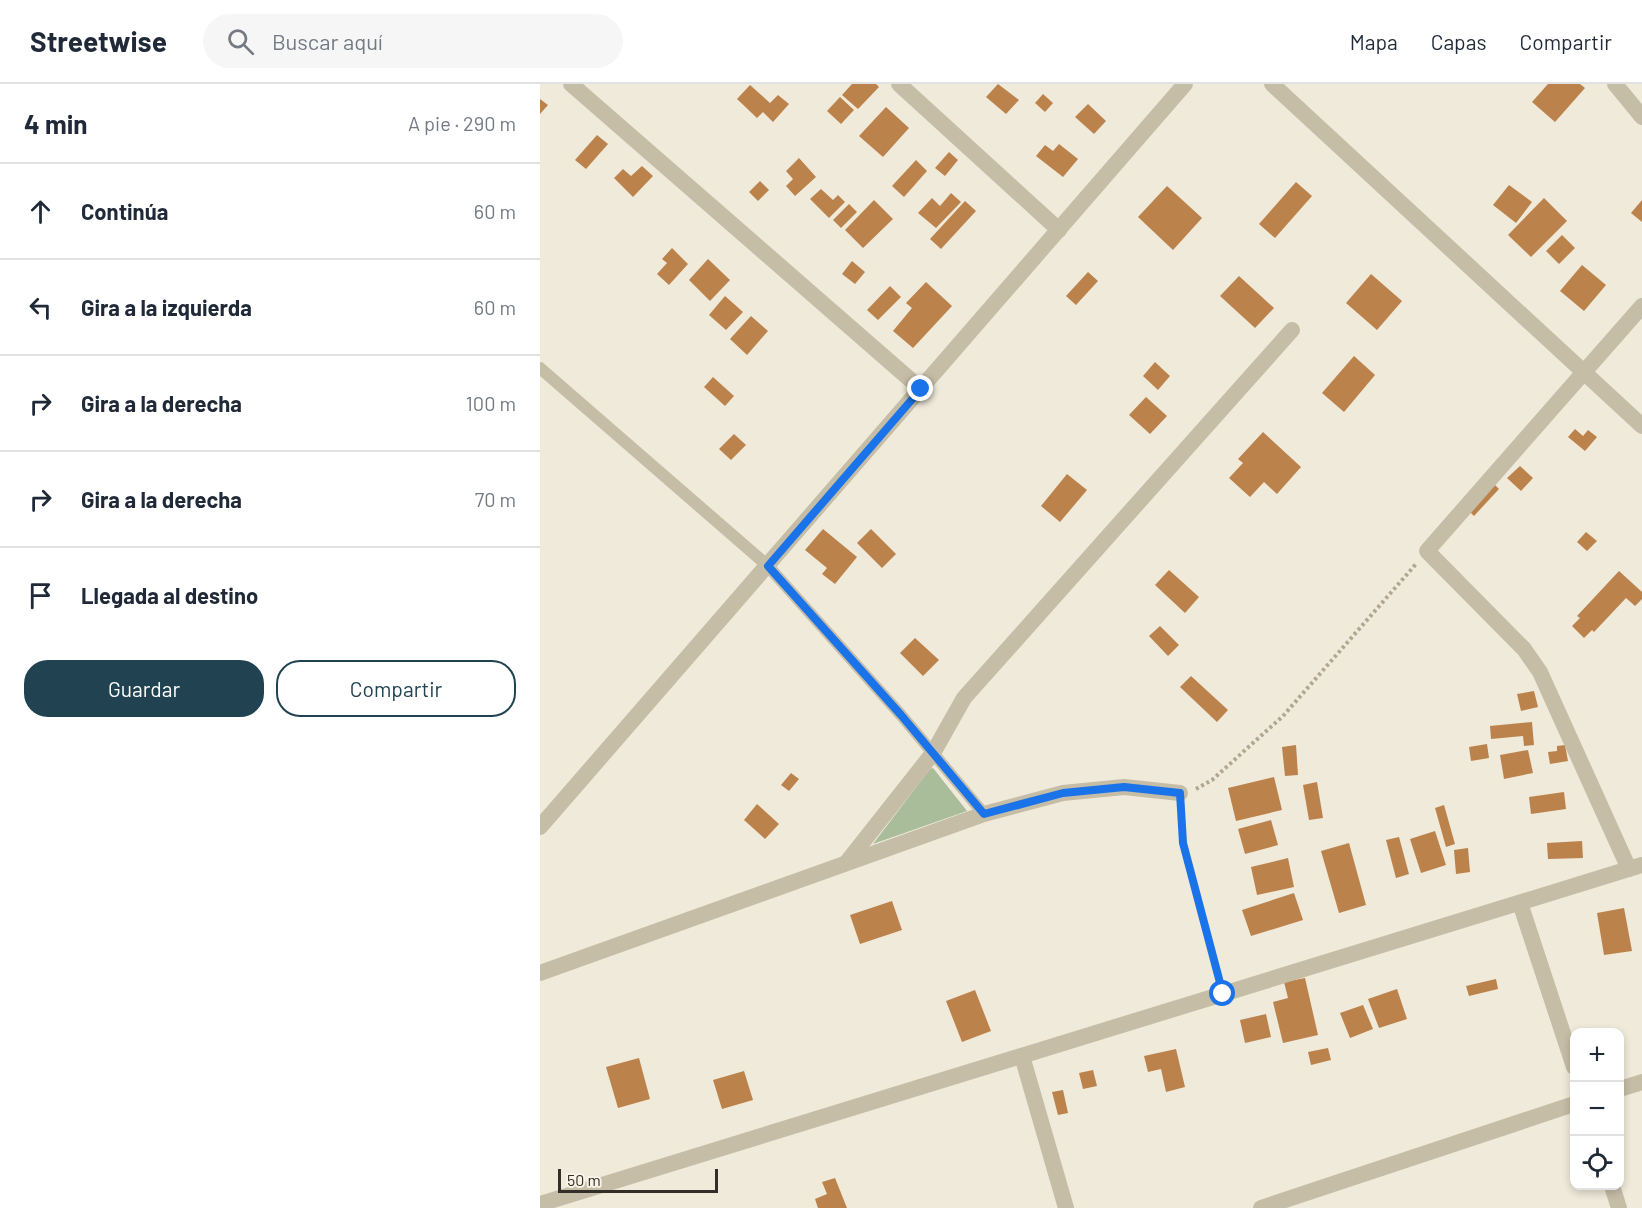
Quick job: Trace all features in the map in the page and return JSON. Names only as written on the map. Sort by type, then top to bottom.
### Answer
[{"type":"street","points":[[571,84],[921,389]]},
{"type":"street","points":[[899,84],[1059,230]]},
{"type":"street","points":[[540,827],[1185,84]]},
{"type":"street","points":[[1272,84],[1642,426]]},
{"type":"street","points":[[1614,84],[1642,117]]},
{"type":"street","points":[[540,1204],[1636,867],[1540,672],[1524,649],[1427,551],[1642,306]]},
{"type":"street","points":[[848,862],[933,753],[964,698],[1292,330]]},
{"type":"street","points":[[540,972],[984,814],[1063,793],[1124,787],[1180,793]]},
{"type":"street","points":[[1520,903],[1570,1052]]},
{"type":"street","points":[[1022,1056],[1066,1208]]},
{"type":"street","points":[[1624,1088],[1642,1082]]},
{"type":"street","points":[[1261,1208],[1570,1106]]},
{"type":"street","points":[[1614,1190],[1619,1208]]},
{"type":"lane","points":[[540,368],[768,566],[984,814]]},
{"type":"path","points":[[1223,994],[1183,843],[1180,793],[1195,790],[1212,780],[1283,716],[1427,551]]},
{"type":"green space","points":[[933,768],[967,811],[873,844],[930,769]]},
{"type":"building","points":[[852,84],[876,84],[879,87],[858,109],[842,95]]},
{"type":"building","points":[[998,84],[1019,100],[1006,114],[986,97]]},
{"type":"building","points":[[1548,84],[1580,84],[1585,88],[1555,122],[1532,102]]},
{"type":"building","points":[[750,85],[770,103],[778,95],[789,104],[773,122],[763,112],[757,118],[737,99]]},
{"type":"building","points":[[1043,94],[1053,103],[1045,112],[1035,103]]},
{"type":"building","points":[[840,97],[854,110],[841,124],[827,111]]},
{"type":"building","points":[[540,99],[548,105],[540,114]]},
{"type":"building","points":[[1088,104],[1106,121],[1094,134],[1075,117]]},
{"type":"building","points":[[886,107],[909,128],[883,157],[859,136]]},
{"type":"building","points":[[597,135],[608,144],[586,169],[575,160]]},
{"type":"building","points":[[1059,144],[1078,159],[1063,177],[1036,156],[1045,145],[1053,151]]},
{"type":"building","points":[[949,152],[958,160],[945,176],[935,168]]},
{"type":"building","points":[[799,158],[816,177],[795,196],[786,186],[793,179],[786,171]]},
{"type":"building","points":[[916,160],[927,171],[904,197],[892,186]]},
{"type":"building","points":[[642,166],[653,176],[633,197],[614,178],[623,169],[631,176]]},
{"type":"building","points":[[760,181],[769,190],[758,201],[749,192]]},
{"type":"building","points":[[1296,182],[1312,196],[1275,238],[1259,224]]},
{"type":"building","points":[[1509,185],[1532,202],[1516,223],[1493,205]]},
{"type":"building","points":[[1167,186],[1202,218],[1173,250],[1138,217]]},
{"type":"building","points":[[821,189],[833,200],[838,195],[845,202],[829,218],[810,199]]},
{"type":"building","points":[[951,193],[961,202],[936,228],[918,213],[932,198],[940,206]]},
{"type":"building","points":[[1544,198],[1567,221],[1531,257],[1508,235]]},
{"type":"building","points":[[874,200],[893,219],[863,248],[845,230]]},
{"type":"building","points":[[1642,200],[1642,222],[1631,213]]},
{"type":"building","points":[[965,201],[976,211],[941,249],[930,239]]},
{"type":"building","points":[[849,204],[857,212],[841,228],[833,220]]},
{"type":"building","points":[[1562,235],[1575,248],[1559,264],[1546,251]]},
{"type":"building","points":[[672,248],[688,264],[669,285],[657,274],[667,263],[662,259]]},
{"type":"building","points":[[708,259],[730,280],[710,301],[689,280]]},
{"type":"building","points":[[852,261],[865,272],[855,284],[842,274]]},
{"type":"building","points":[[1582,265],[1606,285],[1584,311],[1560,291]]},
{"type":"building","points":[[1088,272],[1098,281],[1076,305],[1066,296]]},
{"type":"building","points":[[1371,274],[1402,301],[1377,330],[1346,303]]},
{"type":"building","points":[[1239,276],[1274,308],[1255,328],[1220,296]]},
{"type":"building","points":[[926,282],[952,306],[913,348],[893,331],[912,308],[906,303]]},
{"type":"building","points":[[890,286],[901,297],[878,320],[867,310]]},
{"type":"building","points":[[725,296],[743,312],[726,330],[709,315]]},
{"type":"building","points":[[751,316],[768,331],[747,355],[730,339]]},
{"type":"building","points":[[1354,356],[1375,375],[1344,412],[1322,393]]},
{"type":"building","points":[[1155,362],[1170,376],[1158,390],[1143,376]]},
{"type":"building","points":[[713,377],[734,396],[725,406],[704,387]]},
{"type":"building","points":[[1146,397],[1167,416],[1150,434],[1129,415]]},
{"type":"building","points":[[1575,429],[1583,436],[1588,430],[1597,437],[1585,451],[1568,437]]},
{"type":"building","points":[[1263,432],[1301,467],[1277,494],[1264,482],[1250,497],[1229,478],[1243,463],[1238,459]]},
{"type":"building","points":[[734,434],[746,445],[731,460],[719,449]]},
{"type":"building","points":[[1520,466],[1533,478],[1521,491],[1507,478]]},
{"type":"building","points":[[1067,474],[1087,490],[1060,522],[1041,506]]},
{"type":"building","points":[[1494,484],[1499,489],[1474,516],[1469,511]]},
{"type":"building","points":[[823,529],[857,557],[835,584],[822,574],[827,568],[805,550]]},
{"type":"building","points":[[871,529],[896,554],[882,568],[857,543]]},
{"type":"building","points":[[1586,532],[1597,541],[1587,551],[1577,542]]},
{"type":"building","points":[[1169,570],[1199,597],[1185,613],[1155,585]]},
{"type":"building","points":[[1619,571],[1642,592],[1642,599],[1635,606],[1626,598],[1594,632],[1592,630],[1584,638],[1572,626],[1580,618],[1577,616]]},
{"type":"building","points":[[1160,626],[1179,645],[1168,656],[1149,636]]},
{"type":"building","points":[[915,638],[939,660],[923,676],[900,653]]},
{"type":"building","points":[[1191,676],[1228,710],[1217,722],[1180,687]]},
{"type":"building","points":[[1534,691],[1538,707],[1521,711],[1517,694]]},
{"type":"building","points":[[1532,722],[1534,745],[1524,746],[1523,736],[1491,739],[1490,726]]},
{"type":"building","points":[[1487,744],[1489,758],[1471,761],[1469,747]]},
{"type":"building","points":[[1296,745],[1298,775],[1285,776],[1282,747]]},
{"type":"building","points":[[1565,745],[1568,761],[1550,764],[1548,752],[1557,751],[1557,746]]},
{"type":"building","points":[[1528,750],[1533,773],[1504,779],[1500,755]]},
{"type":"building","points":[[791,773],[799,779],[789,791],[781,785]]},
{"type":"building","points":[[1274,777],[1282,810],[1236,821],[1228,788]]},
{"type":"building","points":[[1317,782],[1323,818],[1309,820],[1303,785]]},
{"type":"building","points":[[1564,792],[1566,809],[1531,814],[1529,797]]},
{"type":"building","points":[[757,804],[779,824],[765,839],[744,820]]},
{"type":"building","points":[[1444,805],[1455,844],[1446,847],[1435,808]]},
{"type":"building","points":[[1271,820],[1278,845],[1245,854],[1238,829]]},
{"type":"building","points":[[1435,831],[1446,865],[1421,873],[1410,839]]},
{"type":"building","points":[[1399,837],[1409,874],[1396,878],[1386,840]]},
{"type":"building","points":[[1582,841],[1583,858],[1548,859],[1547,843]]},
{"type":"building","points":[[1349,843],[1366,905],[1339,913],[1321,851]]},
{"type":"building","points":[[1468,848],[1470,872],[1456,874],[1454,850]]},
{"type":"building","points":[[1288,858],[1294,887],[1257,895],[1251,867]]},
{"type":"building","points":[[1294,893],[1303,920],[1251,936],[1242,910]]},
{"type":"building","points":[[892,901],[902,930],[860,944],[850,915]]},
{"type":"building","points":[[1624,908],[1632,951],[1604,955],[1597,913]]},
{"type":"building","points":[[1305,978],[1318,1035],[1283,1043],[1273,1002],[1288,998],[1284,982]]},
{"type":"building","points":[[1496,979],[1498,989],[1469,996],[1466,986]]},
{"type":"building","points":[[1397,989],[1407,1019],[1379,1028],[1368,999]]},
{"type":"building","points":[[975,990],[991,1031],[962,1042],[946,1001]]},
{"type":"building","points":[[1363,1005],[1373,1029],[1350,1038],[1340,1013]]},
{"type":"building","points":[[1266,1014],[1271,1037],[1245,1043],[1240,1020]]},
{"type":"building","points":[[1328,1048],[1331,1060],[1311,1065],[1308,1052]]},
{"type":"building","points":[[1176,1049],[1185,1087],[1166,1092],[1161,1069],[1148,1072],[1144,1056]]},
{"type":"building","points":[[639,1058],[650,1099],[618,1108],[606,1067]]},
{"type":"building","points":[[1093,1070],[1097,1086],[1083,1089],[1079,1073]]},
{"type":"building","points":[[744,1071],[753,1100],[722,1109],[713,1080]]},
{"type":"building","points":[[1063,1090],[1068,1113],[1058,1115],[1052,1092]]},
{"type":"building","points":[[835,1178],[847,1208],[818,1208],[815,1199],[827,1194],[822,1182]]},
{"type":"route","points":[[921,389],[768,566],[901,715],[984,814],[1063,793],[1124,787],[1180,793],[1183,843],[1223,994]]}]
